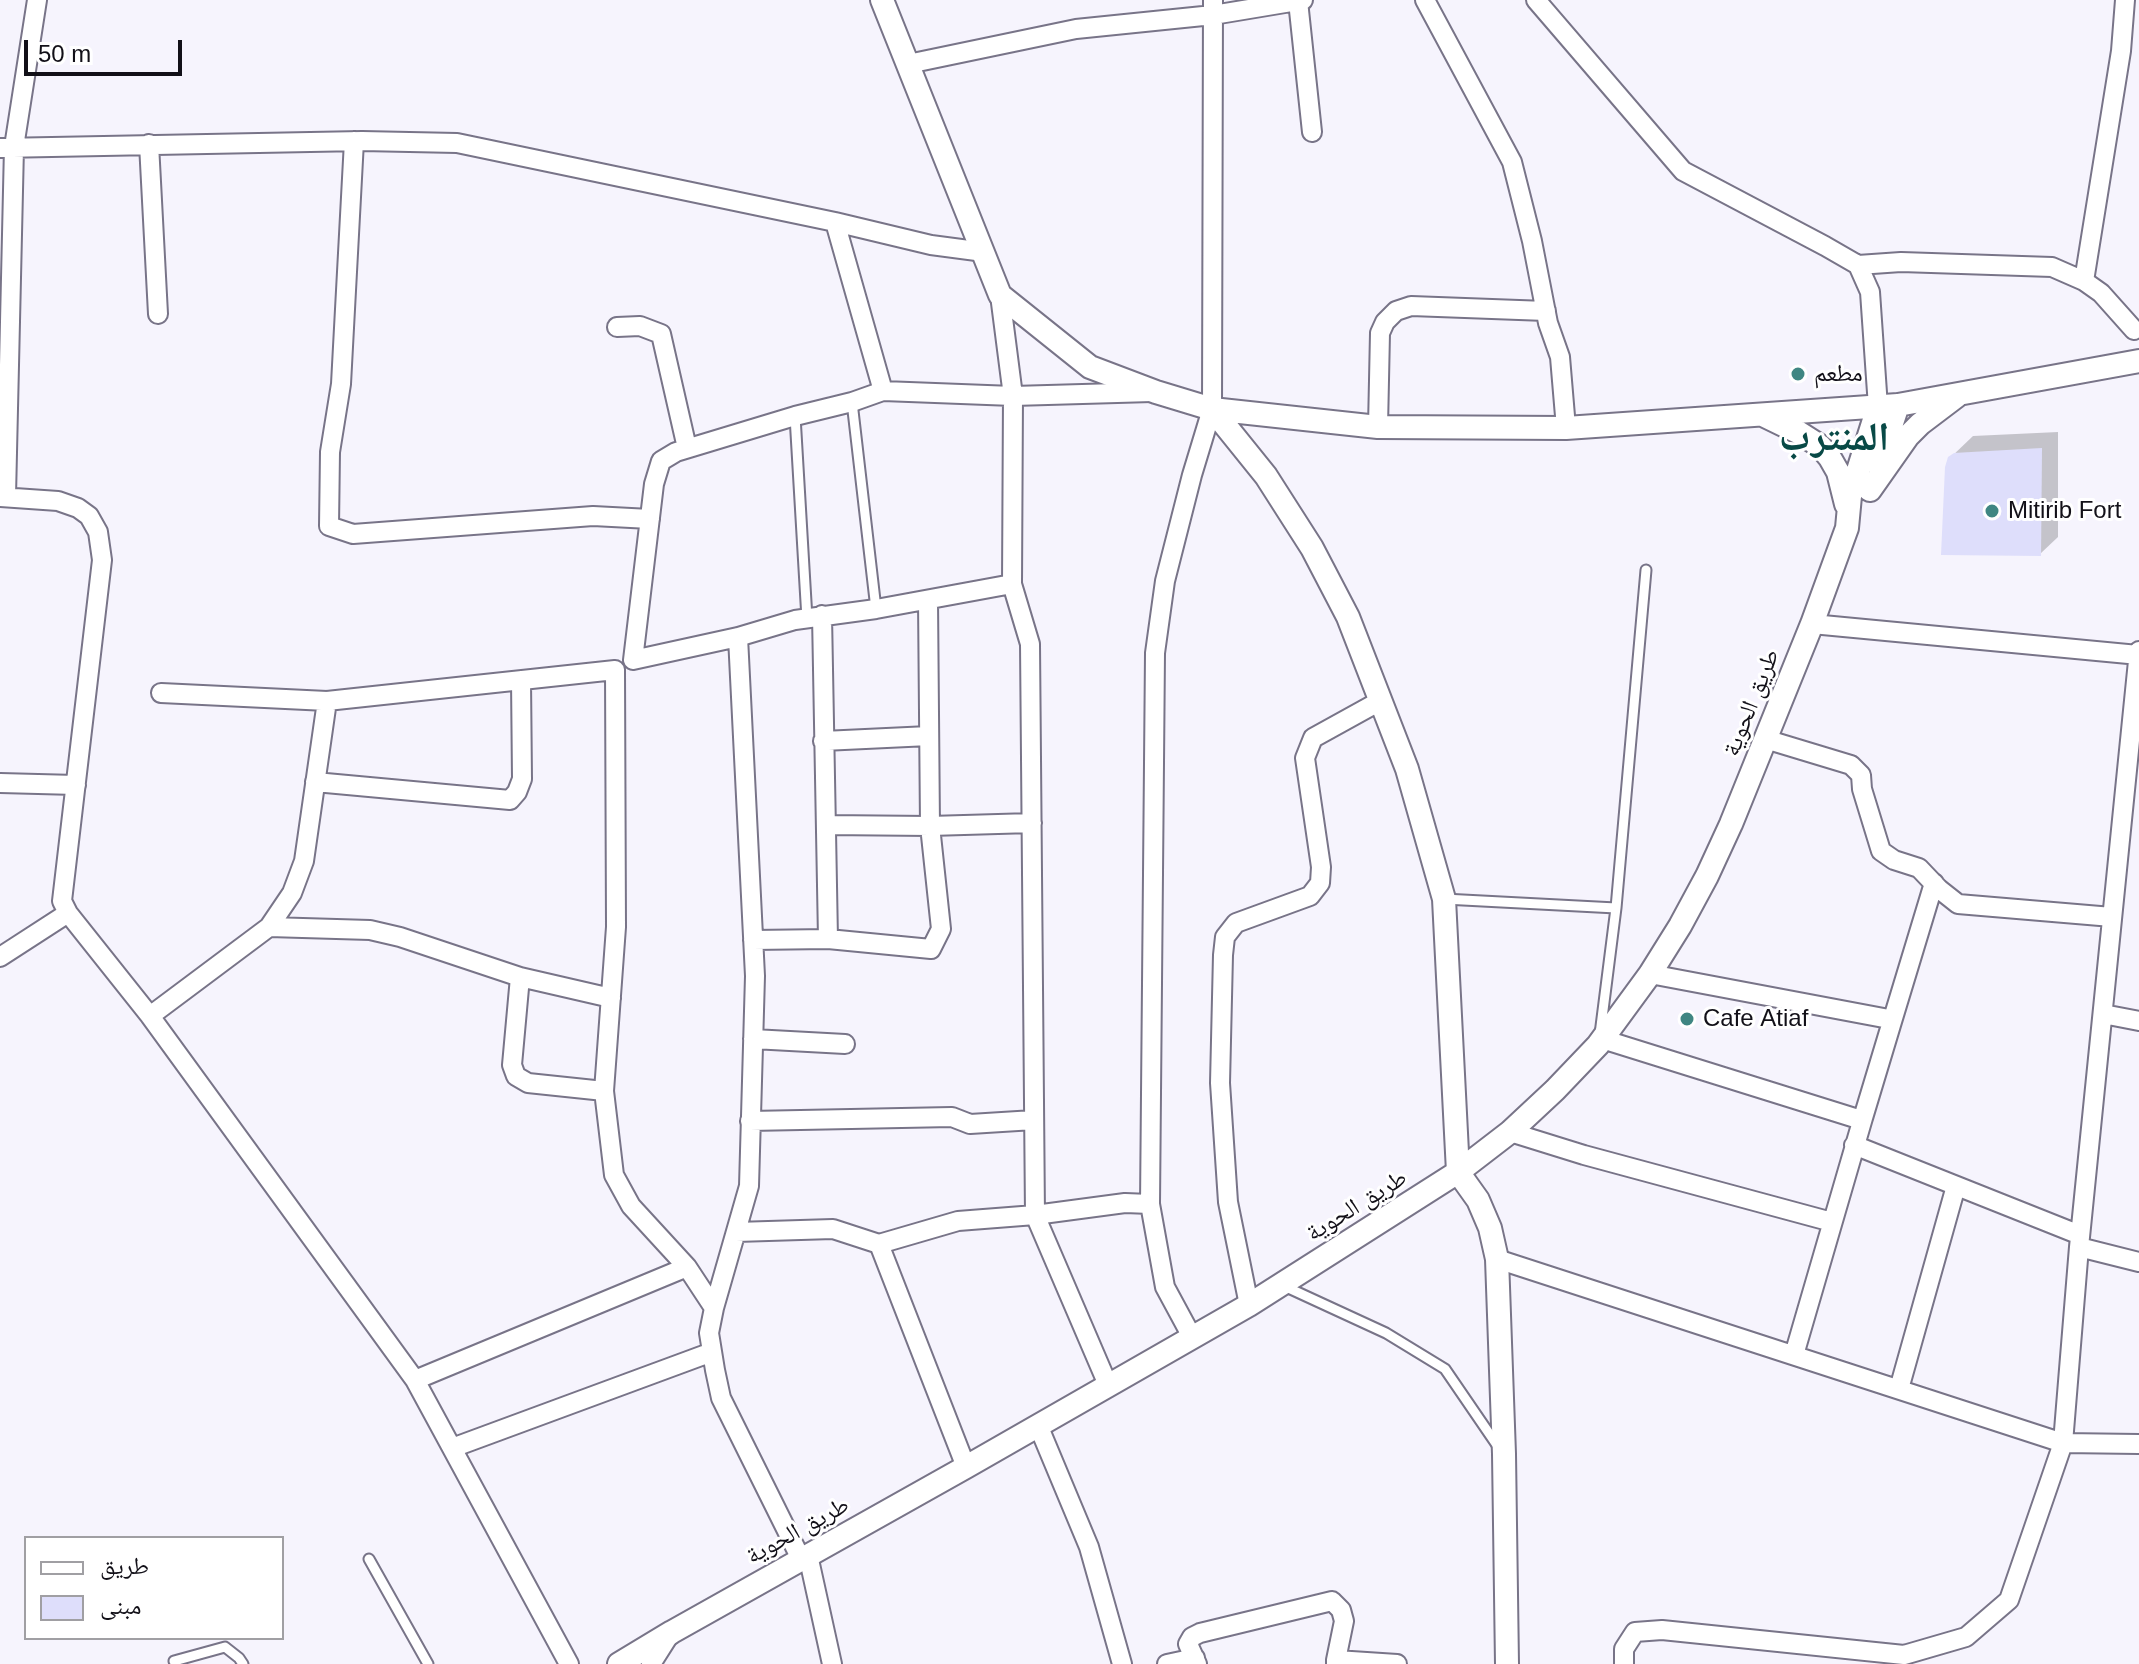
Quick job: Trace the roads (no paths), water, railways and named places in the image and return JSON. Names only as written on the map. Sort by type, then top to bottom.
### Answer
[{"type":"street","points":[[37,0],[7,147],[3,496],[58,501],[78,508],[89,516],[98,532],[102,560],[62,901],[68,913],[150,1016],[415,1380],[569,1664]]},
{"type":"street","points":[[882,0],[1000,295],[1013,396],[1012,584],[1030,644],[1035,1215],[1108,1385]]},
{"type":"street","points":[[1425,0],[1512,162],[1546,311],[1560,357],[1566,428]]},
{"type":"street","points":[[1536,0],[1683,171],[1858,265],[1901,262],[2052,267],[2084,281],[2101,293],[2134,330]]},
{"type":"street","points":[[2084,281],[2121,51],[2125,0]]},
{"type":"street","points":[[908,64],[1076,29],[1213,8],[1300,1],[1312,132]]},
{"type":"street","points":[[1192,1337],[1165,1287],[1150,1204],[1155,653],[1165,581],[1212,409],[1213,8]]},
{"type":"street","points":[[7,147],[354,141],[457,143],[931,245],[984,252]]},
{"type":"street","points":[[354,141],[341,384],[330,452],[329,526],[353,534],[593,516],[650,519]]},
{"type":"street","points":[[149,144],[158,314]]},
{"type":"street","points":[[835,222],[883,391]]},
{"type":"street","points":[[1858,265],[1870,292],[1888,406]]},
{"type":"street","points":[[1000,295],[1090,367],[1156,392],[1212,409],[1378,427],[1566,428],[1888,406],[2139,361]]},
{"type":"street","points":[[1378,427],[1380,333],[1385,322],[1396,311],[1411,306],[1546,311]]},
{"type":"street","points":[[617,327],[640,326],[661,334],[687,448]]},
{"type":"street","points":[[633,660],[654,484],[661,461],[676,452],[883,391],[1013,396],[1156,392]]},
{"type":"street","points":[[1870,490],[1908,436],[1961,393]]},
{"type":"street","name":"طريق الحوية","points":[[1847,520],[1870,490],[1888,406]]},
{"type":"street","name":"طريق الحوية","points":[[619,1664],[1249,1305],[1458,1172],[1510,1132],[1555,1090],[1600,1042],[1650,974],[1707,876],[1812,624],[1847,520],[1860,464],[1888,406]]},
{"type":"street","points":[[1212,409],[1266,476],[1312,548],[1348,617],[1407,769],[1444,899],[1458,1172],[1478,1200],[1490,1228],[1497,1259],[1507,1664]]},
{"type":"street","points":[[1762,415],[1820,446],[1838,472],[1847,520]]},
{"type":"street","points":[[161,693],[327,701],[615,670],[633,660],[738,637],[795,620],[876,609],[1012,584]]},
{"type":"street","points":[[753,940],[828,939],[931,949],[941,929],[930,826],[928,600]]},
{"type":"street","points":[[815,617],[827,825],[828,939]]},
{"type":"street","points":[[1624,1664],[1624,1649],[1635,1632],[1662,1630],[1904,1655],[1966,1637],[2009,1600],[2063,1443],[2112,917],[2136,718],[2139,653],[1812,624]]},
{"type":"street","points":[[738,637],[755,976],[749,1186],[709,1333],[721,1398],[805,1557],[832,1664]]},
{"type":"street","points":[[615,670],[616,927],[604,1091],[614,1175],[631,1206],[687,1267],[714,1308]]},
{"type":"street","points":[[315,782],[510,800],[522,779],[521,680]]},
{"type":"street","points":[[150,1016],[269,927],[292,893],[304,861],[327,701]]},
{"type":"street","points":[[1249,1305],[1228,1202],[1220,1083],[1225,937],[1236,923],[1310,896],[1320,883],[1321,867],[1305,758],[1313,738],[1380,701]]},
{"type":"street","points":[[823,741],[929,736]]},
{"type":"street","points":[[1765,739],[1851,765],[1861,775],[1862,789],[1881,851],[1894,860],[1919,868],[1958,904],[2112,917]]},
{"type":"street","points":[[0,783],[76,785]]},
{"type":"street","points":[[827,825],[1032,823]]},
{"type":"street","points":[[1794,1355],[1934,883]]},
{"type":"street","points":[[0,957],[68,913]]},
{"type":"street","points":[[269,927],[370,930],[520,977],[611,998]]},
{"type":"street","points":[[1650,974],[1889,1019],[1891,1025]]},
{"type":"street","points":[[520,977],[512,1065],[516,1076],[528,1083],[604,1091]]},
{"type":"street","points":[[2103,1014],[2139,1021]]},
{"type":"street","points":[[753,1039],[845,1044]]},
{"type":"street","points":[[1600,1042],[1863,1118]]},
{"type":"street","points":[[750,1121],[952,1117],[970,1124],[1034,1120]]},
{"type":"street","points":[[1510,1132],[1832,1222]]},
{"type":"street","points":[[1854,1145],[2080,1241],[2139,1262]]},
{"type":"street","points":[[1899,1389],[1956,1186]]},
{"type":"street","points":[[736,1232],[833,1229],[879,1244],[958,1221],[1125,1203],[1150,1204]]},
{"type":"street","points":[[879,1244],[966,1467]]},
{"type":"street","points":[[1497,1259],[2063,1443],[2139,1444]]},
{"type":"street","points":[[415,1380],[687,1267]]},
{"type":"street","points":[[452,1448],[712,1352]]},
{"type":"street","points":[[1038,1425],[1089,1547],[1122,1664]]},
{"type":"street","points":[[1167,1664],[1196,1661],[1188,1644],[1192,1637],[1200,1633],[1332,1601],[1341,1610],[1344,1621],[1336,1662],[1397,1664]]},
{"type":"street","points":[[651,1664],[672,1632]]},
{"type":"lane","points":[[852,402],[876,609]]},
{"type":"lane","points":[[795,416],[815,617]]},
{"type":"lane","points":[[1600,1042],[1616,908],[1646,570]]},
{"type":"lane","points":[[1444,899],[1616,908]]},
{"type":"lane","points":[[1281,1285],[1386,1333],[1445,1369],[1504,1454]]},
{"type":"lane","points":[[369,1559],[428,1664]]},
{"type":"lane","points":[[174,1661],[225,1647],[243,1664]]},
{"type":"place","name":"مطعم","points":[[1798,374]]},
{"type":"place","name":"Mitirib Fort","points":[[1992,511]]},
{"type":"place","name":"Cafe Atiaf","points":[[1687,1019]]},
{"type":"district","name":"المنترب","points":[[1834,439]]}]
